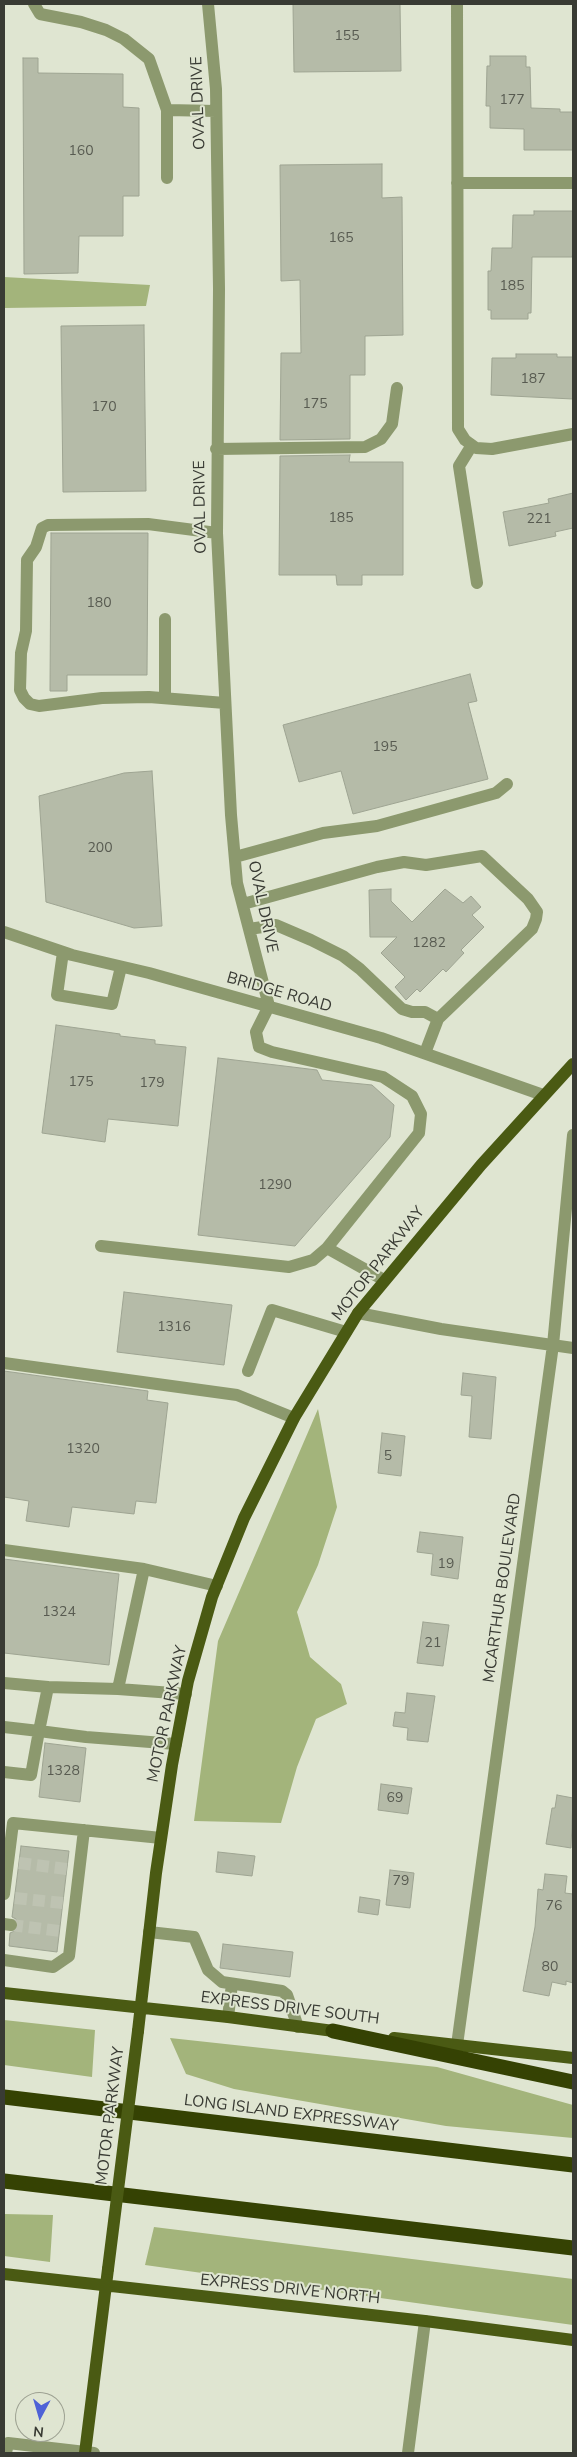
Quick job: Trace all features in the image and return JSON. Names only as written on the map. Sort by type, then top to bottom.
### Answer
[{"type":"highway","points":[[334,2031],[573,2082]]},
{"type":"highway","name":"LONG ISLAND EXPRESSWAY","points":[[4,2097],[573,2165]]},
{"type":"highway","points":[[4,2181],[573,2248]]},
{"type":"main road","name":"MOTOR PARKWAY","points":[[88,2453],[108,2269],[161,1838],[186,1694],[217,1586],[244,1518],[294,1418],[358,1313],[384,1280],[543,1096],[573,1064]]},
{"type":"main road","name":"EXPRESS DRIVE SOUTH","points":[[4,1993],[228,2017],[298,2027],[573,2058]]},
{"type":"main road","name":"EXPRESS DRIVE NORTH","points":[[4,2274],[106,2287],[425,2321],[573,2340]]},
{"type":"street","points":[[34,4],[40,14],[80,22],[106,30],[124,39],[149,59],[166,110],[168,178]]},
{"type":"street","name":"OVAL DRIVE","points":[[208,4],[212,36],[216,111],[219,289],[216,449],[217,533],[225,703],[237,883],[269,1006]]},
{"type":"street","points":[[457,4],[458,429],[465,440],[476,448],[492,449],[573,434]]},
{"type":"street","points":[[166,110],[216,111]]},
{"type":"street","points":[[457,183],[573,184]]},
{"type":"street","points":[[216,449],[365,447],[381,439],[392,424],[396,388]]},
{"type":"street","points":[[472,444],[459,466],[478,583]]},
{"type":"street","points":[[217,533],[148,524],[48,525],[42,528],[36,546],[27,560],[26,631],[21,653],[20,690],[30,704],[39,706],[102,698],[165,698],[225,703]]},
{"type":"street","points":[[165,619],[165,698]]},
{"type":"street","points":[[235,857],[323,834],[377,826],[496,793],[507,784]]},
{"type":"street","points":[[243,904],[377,867],[404,862],[426,865],[482,856],[528,899],[538,912],[532,929],[438,1019],[424,1053]]},
{"type":"street","points":[[249,929],[276,925],[311,940],[343,956],[360,969],[402,1009],[412,1012],[425,1012],[438,1019]]},
{"type":"street","name":"BRIDGE ROAD","points":[[4,932],[63,952],[269,1006],[380,1038],[543,1096]]},
{"type":"street","points":[[63,952],[57,996],[112,1004],[121,967]]},
{"type":"street","points":[[101,1246],[290,1267],[313,1260],[327,1248],[419,1133],[421,1114],[412,1096],[383,1077],[258,1048],[256,1032],[269,1006]]},
{"type":"street","name":"MCARTHUR BOULEVARD","points":[[457,2045],[552,1345],[573,1136]]},
{"type":"street","points":[[327,1248],[384,1280]]},
{"type":"street","points":[[248,1371],[272,1310],[346,1332]]},
{"type":"street","points":[[358,1313],[442,1329],[573,1348]]},
{"type":"street","points":[[4,1363],[236,1395],[294,1418]]},
{"type":"street","points":[[4,1550],[144,1568],[217,1586]]},
{"type":"street","points":[[118,1689],[144,1568]]},
{"type":"street","points":[[4,1683],[186,1694]]},
{"type":"street","points":[[4,1772],[31,1775],[48,1687]]},
{"type":"street","points":[[4,1727],[86,1737],[176,1744]]},
{"type":"street","points":[[7,1896],[14,1863],[7,1834],[13,1823],[161,1838]]},
{"type":"street","points":[[4,1960],[53,1967],[68,1956],[65,1932],[73,1870],[84,1830]]},
{"type":"street","points":[[149,1932],[194,1937],[208,1970],[222,1982],[282,1991],[287,1995],[298,2027]]},
{"type":"street","points":[[228,2017],[232,1984]]},
{"type":"street","points":[[408,2453],[425,2321]]},
{"type":"street","points":[[6,2446],[88,2453]]},
{"type":"green space","points":[[4,277],[150,285],[146,306],[4,308]]},
{"type":"green space","points":[[318,1409],[337,1507],[318,1565],[297,1612],[310,1657],[341,1684],[347,1704],[316,1719],[297,1767],[281,1823],[194,1821],[218,1641]]},
{"type":"green space","points":[[4,2020],[95,2030],[92,2077],[4,2065]]},
{"type":"green space","points":[[170,2038],[437,2067],[573,2105],[573,2138],[446,2126],[234,2089],[186,2074]]},
{"type":"green space","points":[[4,2214],[53,2215],[50,2262],[4,2256]]},
{"type":"green space","points":[[154,2227],[573,2279],[573,2325],[145,2265]]},
{"type":"building","points":[[293,4],[400,4],[401,71],[294,72]]},
{"type":"building","points":[[490,56],[526,56],[526,67],[530,67],[531,108],[560,109],[560,112],[573,112],[573,150],[524,150],[524,129],[490,128],[490,106],[486,106],[487,66],[490,66]]},
{"type":"building","points":[[23,58],[38,58],[38,73],[123,74],[123,107],[139,108],[139,196],[123,196],[123,236],[79,236],[78,273],[24,274]]},
{"type":"building","points":[[382,164],[382,198],[402,197],[403,335],[365,336],[365,375],[350,375],[350,439],[280,440],[281,353],[301,353],[300,280],[281,281],[280,165]]},
{"type":"building","points":[[534,211],[573,211],[572,257],[532,257],[531,313],[528,313],[528,319],[491,319],[491,310],[488,310],[488,271],[491,271],[492,248],[512,248],[513,215],[534,215]]},
{"type":"building","points":[[144,325],[146,491],[63,492],[61,326]]},
{"type":"building","points":[[516,354],[557,354],[557,357],[573,357],[573,399],[491,395],[492,358],[516,358]]},
{"type":"building","points":[[350,455],[349,462],[403,462],[403,575],[362,575],[362,585],[337,585],[336,575],[279,575],[280,456]]},
{"type":"building","points":[[573,493],[573,528],[555,532],[556,536],[509,546],[503,512],[549,503],[548,499]]},
{"type":"building","points":[[51,533],[148,533],[147,675],[67,675],[67,691],[50,691]]},
{"type":"building","points":[[470,674],[477,701],[468,703],[488,779],[353,814],[341,771],[299,782],[283,725]]},
{"type":"building","points":[[152,771],[162,926],[134,928],[46,902],[39,796],[124,773]]},
{"type":"building","points":[[391,889],[391,901],[412,922],[445,889],[463,903],[471,896],[481,907],[472,915],[484,927],[461,950],[464,953],[446,972],[443,969],[420,992],[417,989],[406,1000],[395,987],[405,977],[381,953],[397,937],[370,937],[369,890]]},
{"type":"building","points":[[56,1025],[155,1040],[155,1044],[186,1047],[178,1126],[108,1119],[105,1142],[42,1133]]},
{"type":"building","points":[[218,1058],[317,1070],[322,1080],[372,1085],[394,1105],[390,1137],[295,1246],[198,1235]]},
{"type":"building","points":[[124,1292],[232,1305],[224,1365],[117,1352]]},
{"type":"building","points":[[4,1371],[148,1391],[147,1400],[168,1403],[156,1503],[136,1501],[134,1514],[72,1507],[69,1527],[26,1521],[29,1501],[4,1497]]},
{"type":"building","points":[[463,1373],[496,1377],[491,1439],[469,1437],[472,1396],[461,1395]]},
{"type":"building","points":[[382,1433],[405,1436],[401,1476],[378,1473]]},
{"type":"building","points":[[420,1532],[463,1537],[458,1579],[431,1575],[433,1554],[417,1552]]},
{"type":"building","points":[[4,1559],[119,1574],[109,1665],[4,1653]]},
{"type":"building","points":[[423,1622],[449,1625],[443,1666],[417,1663]]},
{"type":"building","points":[[407,1693],[435,1696],[428,1742],[407,1740],[408,1728],[393,1726],[395,1712],[405,1713]]},
{"type":"building","points":[[45,1743],[86,1748],[80,1802],[39,1797]]},
{"type":"building","points":[[381,1784],[412,1788],[408,1814],[378,1810]]},
{"type":"building","points":[[557,1795],[573,1798],[571,1848],[546,1844],[552,1808],[555,1808]]},
{"type":"building","points":[[21,1846],[69,1851],[57,1952],[9,1946],[10,1933],[17,1930],[19,1926],[16,1919],[12,1917]]},
{"type":"building","points":[[218,1852],[255,1856],[252,1876],[216,1872]]},
{"type":"building","points":[[390,1870],[414,1873],[410,1908],[386,1905]]},
{"type":"building","points":[[545,1874],[567,1876],[565,1893],[573,1894],[573,1983],[566,1981],[566,1985],[552,1982],[549,1996],[523,1991],[535,1927],[538,1889],[543,1890]]},
{"type":"building","points":[[360,1897],[380,1900],[378,1915],[358,1912]]},
{"type":"building","points":[[223,1944],[293,1952],[290,1977],[220,1968]]},
{"type":"tunnel","points":[[19,1863],[67,1869]]},
{"type":"tunnel","points":[[15,1898],[63,1903]]},
{"type":"tunnel","points":[[11,1925],[60,1931]]}]
